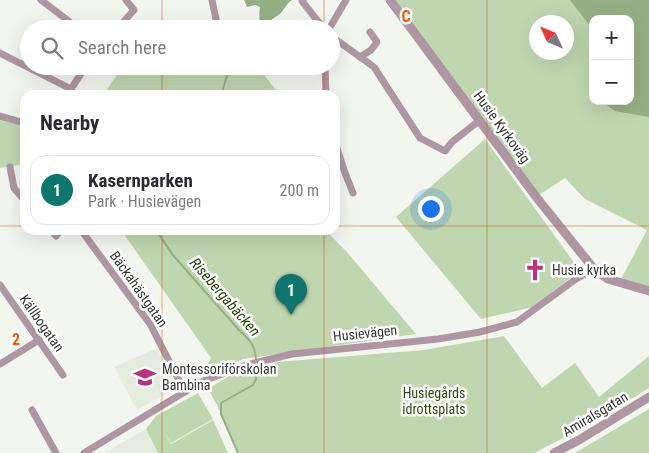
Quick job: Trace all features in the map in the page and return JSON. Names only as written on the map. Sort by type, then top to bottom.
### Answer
[{"type":"street","points":[[42,0],[68,20]]},
{"type":"street","points":[[125,20],[134,10],[126,0]]},
{"type":"street","points":[[212,0],[216,20]]},
{"type":"street","points":[[303,0],[317,20]]},
{"type":"street","points":[[334,20],[346,0]]},
{"type":"street","name":"Husie Kyrkoväg","points":[[390,0],[536,196],[594,268]]},
{"type":"street","points":[[360,56],[371,50],[377,42],[370,32]]},
{"type":"street","points":[[340,42],[374,67],[420,138],[446,151],[452,142],[480,120]]},
{"type":"street","points":[[0,53],[20,64]]},
{"type":"street","points":[[39,75],[66,90]]},
{"type":"street","points":[[71,90],[80,75]]},
{"type":"street","points":[[325,75],[326,90]]},
{"type":"street","points":[[0,116],[20,121]]},
{"type":"street","points":[[340,158],[353,193]]},
{"type":"street","points":[[10,167],[14,188],[20,195]]},
{"type":"street","name":"Bäckahästgatan","points":[[85,235],[150,324],[185,392]]},
{"type":"street","points":[[594,268],[608,280],[649,291]]},
{"type":"street","name":"Husievägen","points":[[84,453],[185,392],[220,374],[246,365],[292,354],[422,341],[480,332],[516,322],[594,268]]},
{"type":"street","name":"Källbogatan","points":[[1,289],[63,375]]},
{"type":"street","points":[[0,364],[39,340]]},
{"type":"street","name":"Amiralsgatan","points":[[554,453],[649,397]]},
{"type":"street","points":[[32,410],[56,453]]},
{"type":"shaded area","points":[[244,0],[292,0],[281,13],[271,20],[260,20],[260,7],[255,5],[247,7]]},
{"type":"shaded area","points":[[570,0],[649,0],[649,117],[615,111],[607,105],[634,105],[634,15],[589,15],[589,25]]},
{"type":"shaded area","name":"Montessoriförskolan Bambina","points":[[157,348],[175,386],[173,390],[137,410],[114,367]]},
{"type":"shaded area","points":[[146,429],[158,453],[104,453]]},
{"type":"green space","points":[[392,0],[649,0],[649,288],[620,281],[647,230],[585,199],[565,178],[539,195]]},
{"type":"green space","points":[[117,75],[264,75],[276,90],[106,90]]},
{"type":"green space","points":[[0,118],[20,124],[20,165],[0,168]]},
{"type":"green space","points":[[485,139],[578,268],[577,273],[533,307],[481,319],[396,217]]},
{"type":"green space","points":[[125,235],[330,235],[346,251],[416,334],[243,359],[201,377],[211,358]]},
{"type":"green space","name":"Husiegårds idrottsplats","points":[[504,336],[542,388],[575,363],[599,397],[649,356],[649,388],[596,421],[534,453],[238,453],[208,389],[229,376],[277,362],[424,350]]},
{"type":"green space","points":[[198,393],[213,419],[171,443],[163,431],[171,444],[213,420],[228,453],[158,453],[146,429],[156,416]]},
{"type":"green space","points":[[649,409],[649,453],[575,453]]},
{"type":"waterway","name":"Risebergabäcken","points":[[223,90],[227,75]]},
{"type":"waterway","name":"Risebergabäcken","points":[[159,235],[172,254],[249,340],[254,347],[256,361]]},
{"type":"waterway","name":"Risebergabäcken","points":[[238,453],[221,414],[221,403],[253,385],[256,379],[256,366]]},
{"type":"place","name":"Husie kyrka","points":[[535,270]]},
{"type":"place","name":"Kasernparken","points":[[291,315]]},
{"type":"place","name":"Montessoriförskolan Bambina","points":[[145,377]]}]
